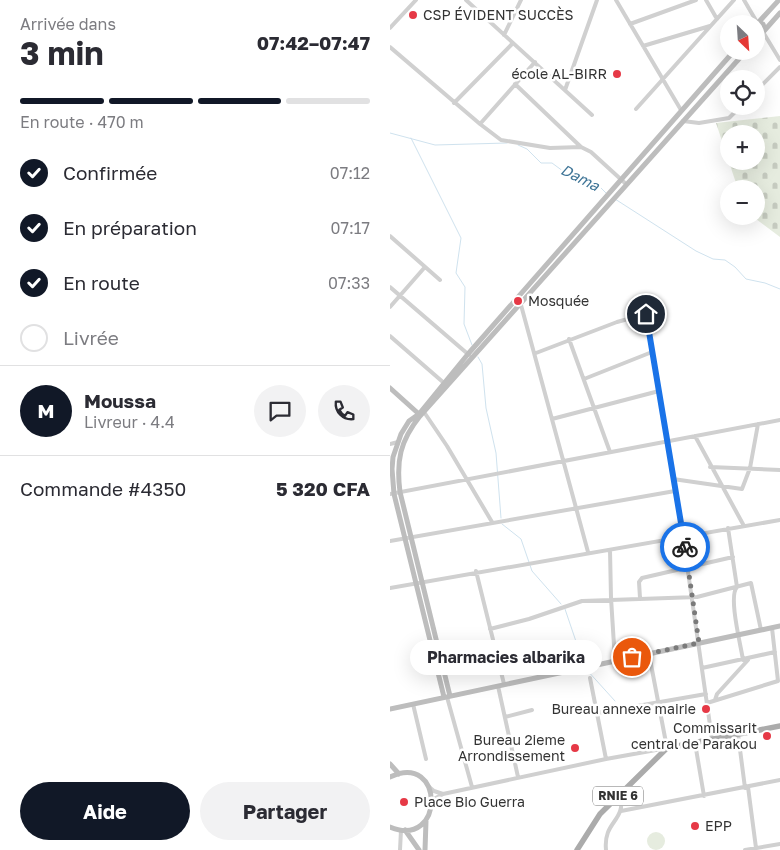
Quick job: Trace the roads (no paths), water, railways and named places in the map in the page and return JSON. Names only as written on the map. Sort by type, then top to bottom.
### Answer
[{"type":"main road","points":[[667,748],[780,726]]},
{"type":"main road","name":"RNIE 6","points":[[577,850],[595,820],[667,748]]},
{"type":"street","points":[[390,28],[416,0]]},
{"type":"street","points":[[468,0],[592,114]]},
{"type":"street","points":[[504,35],[521,0]]},
{"type":"street","points":[[565,90],[597,0]]},
{"type":"street","points":[[616,0],[681,110]]},
{"type":"street","points":[[630,24],[696,0]]},
{"type":"street","points":[[706,0],[717,19]]},
{"type":"street","points":[[636,109],[734,0]]},
{"type":"street","points":[[744,0],[752,15]]},
{"type":"street","points":[[765,16],[779,0]]},
{"type":"street","points":[[765,31],[780,13]]},
{"type":"street","points":[[643,46],[711,26]]},
{"type":"street","points":[[765,34],[780,60]]},
{"type":"street","points":[[454,103],[513,43]]},
{"type":"street","points":[[390,47],[454,103],[501,140],[550,148],[581,147]]},
{"type":"street","points":[[472,787],[447,697],[409,538],[395,493],[392,470],[398,442],[409,421],[421,414],[473,359],[605,198],[726,60]]},
{"type":"street","points":[[395,493],[400,452],[409,431],[444,383],[468,354],[519,303],[611,203],[738,60]]},
{"type":"street","points":[[480,124],[534,62]]},
{"type":"street","points":[[765,83],[780,67]]},
{"type":"street","points":[[515,84],[581,147],[591,152],[626,184]]},
{"type":"street","points":[[683,121],[699,123],[729,118],[732,115]]},
{"type":"street","points":[[390,236],[440,280]]},
{"type":"street","points":[[390,307],[425,267]]},
{"type":"street","points":[[390,287],[473,359]]},
{"type":"street","points":[[519,303],[536,353],[588,552]]},
{"type":"street","points":[[645,307],[688,568],[712,739]]},
{"type":"street","points":[[536,353],[569,339],[646,314]]},
{"type":"street","points":[[390,336],[444,383]]},
{"type":"street","points":[[569,339],[610,452]]},
{"type":"street","points":[[584,379],[652,352]]},
{"type":"street","points":[[391,390],[421,414],[468,480],[492,522]]},
{"type":"street","points":[[552,419],[658,391]]},
{"type":"street","points":[[395,493],[780,420]]},
{"type":"street","points":[[673,480],[742,489],[750,468],[758,424]]},
{"type":"street","points":[[695,436],[710,467],[744,526]]},
{"type":"street","points":[[390,444],[398,442]]},
{"type":"street","points":[[710,467],[780,470]]},
{"type":"street","points":[[390,541],[675,491]]},
{"type":"street","points":[[390,588],[476,571],[780,520]]},
{"type":"street","points":[[728,528],[737,587],[734,591],[734,602],[743,660]]},
{"type":"street","points":[[610,550],[611,598],[616,661]]},
{"type":"street","points":[[640,598],[640,580],[732,556]]},
{"type":"street","points":[[476,571],[490,629],[505,717],[518,777]]},
{"type":"street","points":[[490,629],[529,619],[575,602],[611,598],[691,596],[752,584],[761,630]]},
{"type":"street","points":[[390,709],[780,626]]},
{"type":"street","points":[[707,703],[778,681],[772,628]]},
{"type":"street","points":[[702,668],[775,652]]},
{"type":"street","points":[[425,850],[426,820],[434,799],[443,794],[518,777],[667,748],[649,654]]},
{"type":"street","points":[[714,700],[717,694],[750,659]]},
{"type":"street","points":[[590,678],[606,759]]},
{"type":"street","points":[[597,713],[706,694]]},
{"type":"street","points":[[413,704],[426,759]]},
{"type":"street","points":[[505,717],[532,710]]},
{"type":"street","points":[[738,734],[756,848]]},
{"type":"street","points":[[695,743],[704,796]]},
{"type":"street","points":[[390,764],[399,774]]},
{"type":"street","points":[[390,777],[399,774],[415,775],[434,791],[443,794]]},
{"type":"street","points":[[621,811],[780,780]]},
{"type":"street","points":[[428,786],[432,796],[432,805]]},
{"type":"street","points":[[606,850],[605,834],[621,811],[620,794]]},
{"type":"street","points":[[390,827],[403,830],[416,828],[426,820]]},
{"type":"street","points":[[400,850],[403,830]]},
{"type":"street","points":[[403,830],[419,850]]},
{"type":"street","points":[[745,850],[780,844]]},
{"type":"waterway","name":"Dama","points":[[390,133],[435,145],[507,143]]},
{"type":"waterway","points":[[411,138],[461,238],[456,273],[465,287],[464,324],[472,345]]},
{"type":"waterway","name":"Dama","points":[[518,145],[527,149],[541,163],[552,163],[571,177],[596,183],[606,193]]},
{"type":"waterway","name":"Dama","points":[[615,199],[696,251],[713,259],[725,260],[735,267],[746,279],[765,283],[780,289]]},
{"type":"waterway","points":[[478,357],[482,364],[486,408],[496,453],[501,518]]},
{"type":"waterway","points":[[502,524],[521,539],[532,571],[561,604]]},
{"type":"waterway","points":[[565,609],[584,665]]},
{"type":"waterway","points":[[586,669],[615,701]]},
{"type":"place","name":"CSP ÉVIDENT SUCCÈS","points":[[413,15]]},
{"type":"place","name":"école AL-BIRR","points":[[617,74]]},
{"type":"place","name":"Mosquée","points":[[518,301]]},
{"type":"place","name":"Pharmacies albarika","points":[[632,657]]},
{"type":"place","name":"Bureau annexe mairie","points":[[706,709]]},
{"type":"place","name":"Commissarit central de Parakou","points":[[767,736]]},
{"type":"place","name":"Bureau 2ieme Arrondissement","points":[[575,748]]},
{"type":"place","name":"Place Bio Guerra","points":[[404,802]]},
{"type":"place","name":"EPP","points":[[695,826]]}]
